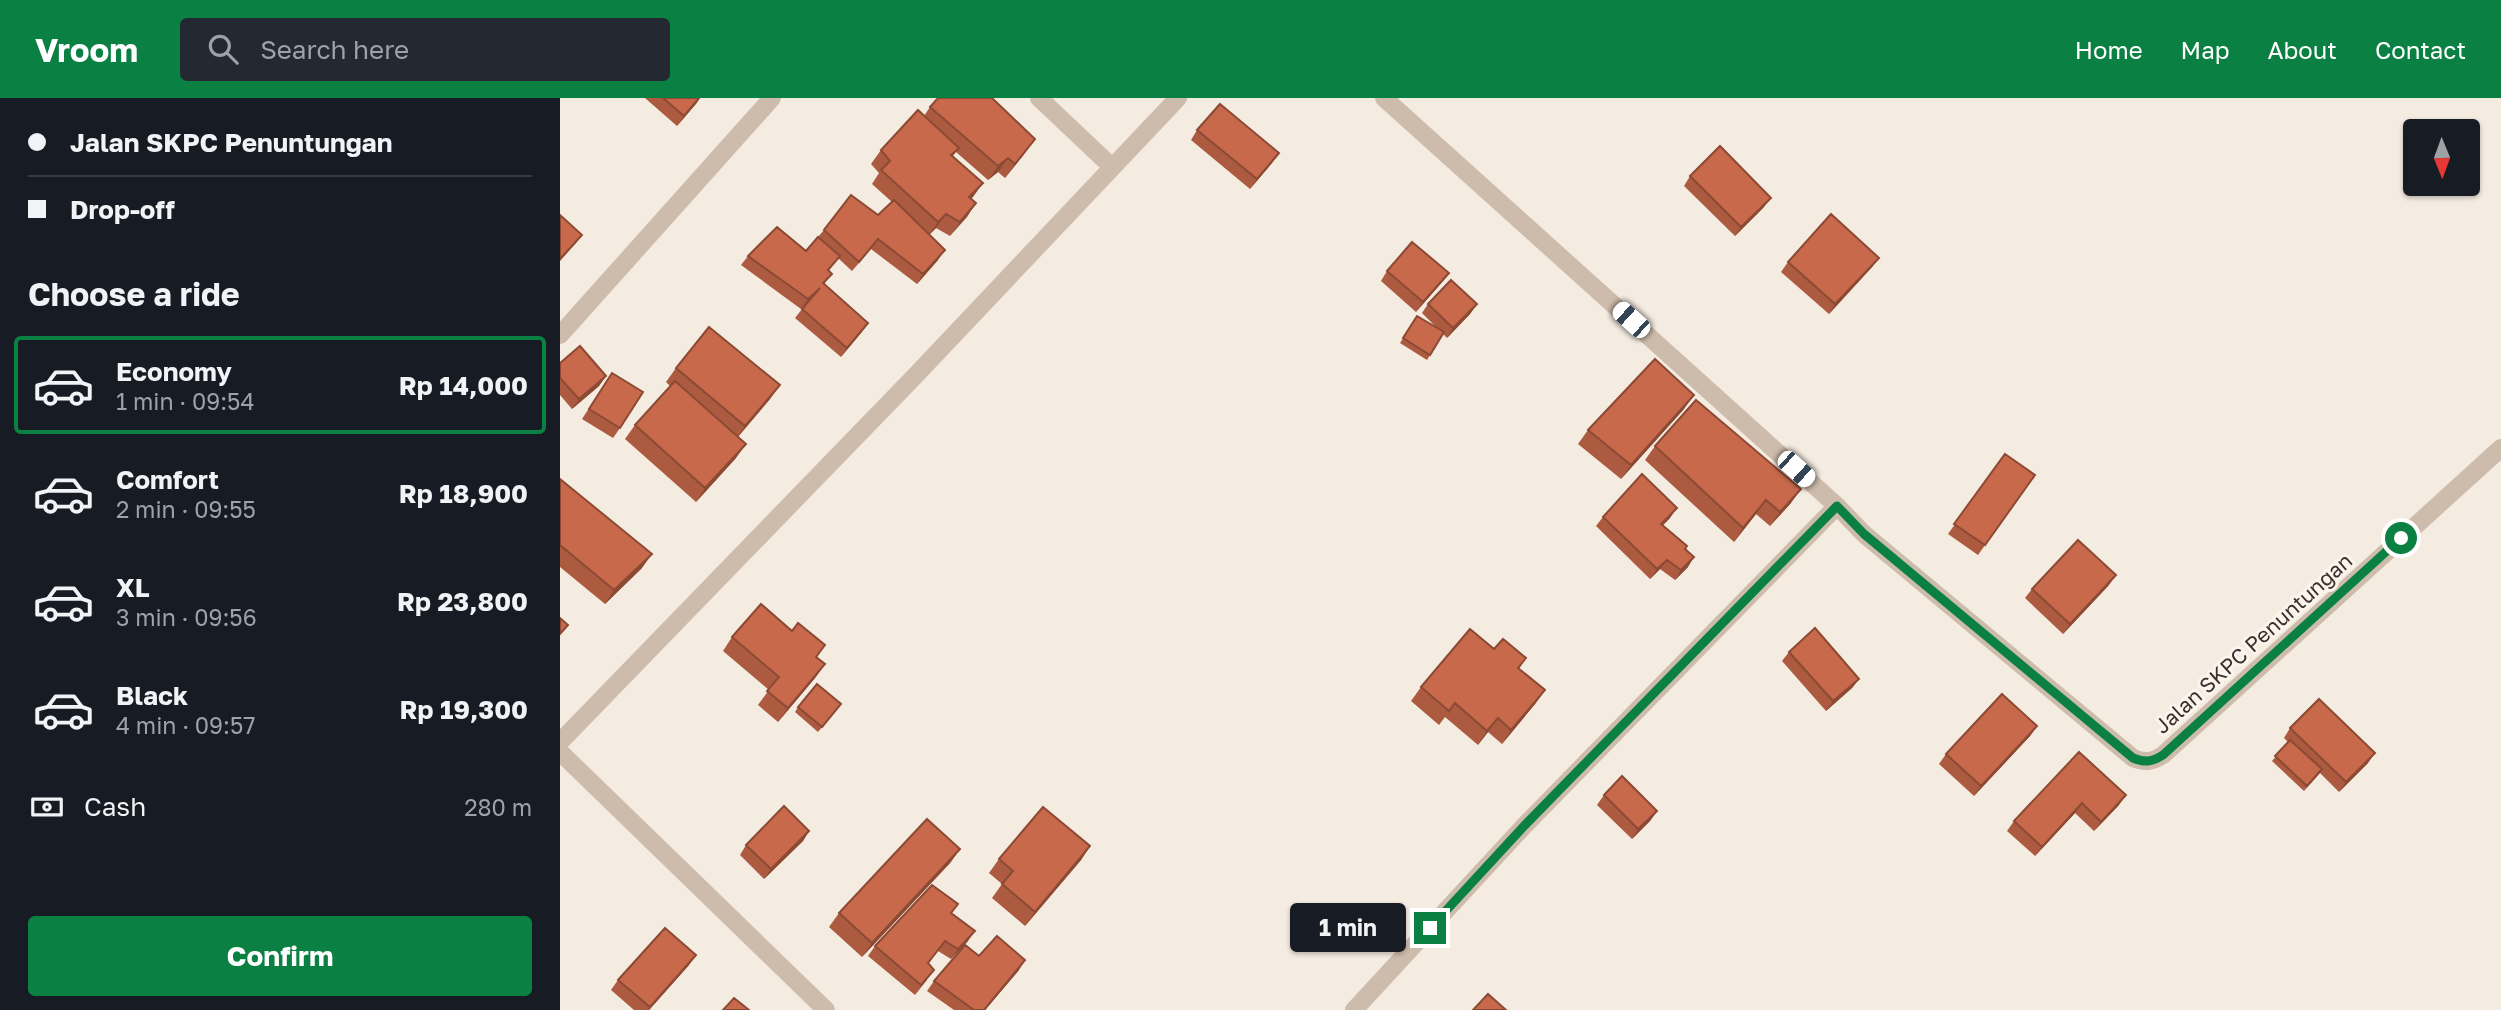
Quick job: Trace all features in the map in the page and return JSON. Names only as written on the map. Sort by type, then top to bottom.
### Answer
[{"type":"street","points":[[560,335],[772,98]]},
{"type":"street","points":[[1039,98],[1112,167]]},
{"type":"street","points":[[560,742],[915,376],[1178,98]]},
{"type":"street","points":[[1354,1010],[1524,826],[1837,506],[1384,98]]},
{"type":"street","name":"Jalan SKPC Penuntungan","points":[[1837,506],[1864,534],[2133,758],[2142,762],[2153,761],[2163,755],[2501,448]]},
{"type":"street","points":[[560,752],[826,1010]]},
{"type":"building","points":[[663,98],[699,98],[684,116]]},
{"type":"building","points":[[938,98],[992,98],[1035,139],[1015,164],[1008,158],[998,166],[930,107]]},
{"type":"building","points":[[1220,104],[1279,153],[1257,179],[1197,130]]},
{"type":"building","points":[[918,110],[959,148],[951,155],[983,183],[969,197],[976,203],[960,222],[946,214],[938,222],[881,170],[890,161],[881,150]]},
{"type":"building","points":[[1720,146],[1771,198],[1741,227],[1690,176]]},
{"type":"building","points":[[851,195],[878,215],[894,200],[945,250],[923,274],[878,239],[859,262],[824,230]]},
{"type":"building","points":[[1831,214],[1879,258],[1835,304],[1788,262]]},
{"type":"building","points":[[560,215],[582,235],[560,259]]},
{"type":"building","points":[[777,227],[806,251],[818,237],[840,256],[828,270],[832,274],[823,283],[868,323],[847,348],[802,309],[820,288],[808,299],[748,256]]},
{"type":"building","points":[[1412,242],[1449,273],[1423,302],[1387,271]]},
{"type":"building","points":[[1451,280],[1477,304],[1453,328],[1428,304]]},
{"type":"building","points":[[1417,316],[1444,332],[1430,355],[1403,338]]},
{"type":"building","points":[[709,327],[780,385],[745,426],[676,368]]},
{"type":"building","points":[[580,346],[606,376],[579,399],[560,378],[560,363]]},
{"type":"building","points":[[1655,359],[1694,395],[1631,465],[1588,430]]},
{"type":"building","points":[[612,373],[643,392],[620,428],[589,409]]},
{"type":"building","points":[[675,381],[746,444],[705,488],[635,425]]},
{"type":"building","points":[[1696,400],[1801,489],[1780,512],[1766,500],[1743,528],[1655,446]]},
{"type":"building","points":[[2005,454],[2035,475],[1985,545],[1954,524]]},
{"type":"building","points":[[1642,474],[1677,508],[1661,524],[1687,546],[1685,549],[1694,557],[1681,570],[1667,560],[1657,569],[1603,517]]},
{"type":"building","points":[[560,479],[652,554],[614,590],[560,545]]},
{"type":"building","points":[[2078,540],[2116,575],[2070,624],[2032,589]]},
{"type":"building","points":[[761,604],[792,631],[798,623],[825,645],[816,657],[825,664],[788,708],[767,691],[779,677],[732,637]]},
{"type":"building","points":[[560,618],[568,625],[560,634]]},
{"type":"building","points":[[1815,628],[1859,679],[1833,701],[1789,652]]},
{"type":"building","points":[[1470,629],[1494,649],[1503,639],[1526,658],[1518,668],[1545,690],[1511,730],[1498,718],[1487,731],[1455,703],[1449,711],[1421,687]]},
{"type":"building","points":[[817,684],[841,704],[822,727],[798,707]]},
{"type":"building","points":[[2002,694],[2037,726],[1981,786],[1946,754]]},
{"type":"building","points":[[2319,699],[2375,753],[2346,782],[2290,728]]},
{"type":"building","points":[[2290,740],[2322,769],[2307,786],[2275,756]]},
{"type":"building","points":[[2079,752],[2126,795],[2101,822],[2082,803],[2042,847],[2014,821]]},
{"type":"building","points":[[1622,776],[1657,811],[1638,829],[1604,795]]},
{"type":"building","points":[[784,806],[809,831],[771,869],[746,845]]},
{"type":"building","points":[[1043,807],[1090,846],[1035,912],[1002,884],[1013,871],[999,859]]},
{"type":"building","points":[[927,819],[960,849],[872,943],[839,913]]},
{"type":"building","points":[[932,885],[958,904],[951,913],[975,931],[958,949],[945,941],[928,963],[934,970],[921,985],[875,946]]},
{"type":"building","points":[[665,928],[696,955],[650,1007],[618,980]]},
{"type":"building","points":[[997,936],[1025,960],[984,1010],[974,1010],[934,981],[965,945],[979,956]]},
{"type":"building","points":[[1488,994],[1506,1010],[1473,1010]]},
{"type":"building","points":[[734,998],[749,1010],[723,1010]]},
{"type":"route","points":[[1430,928],[1524,826],[1837,506],[1864,534],[2133,758],[2142,762],[2153,761],[2163,755],[2401,538]]}]
